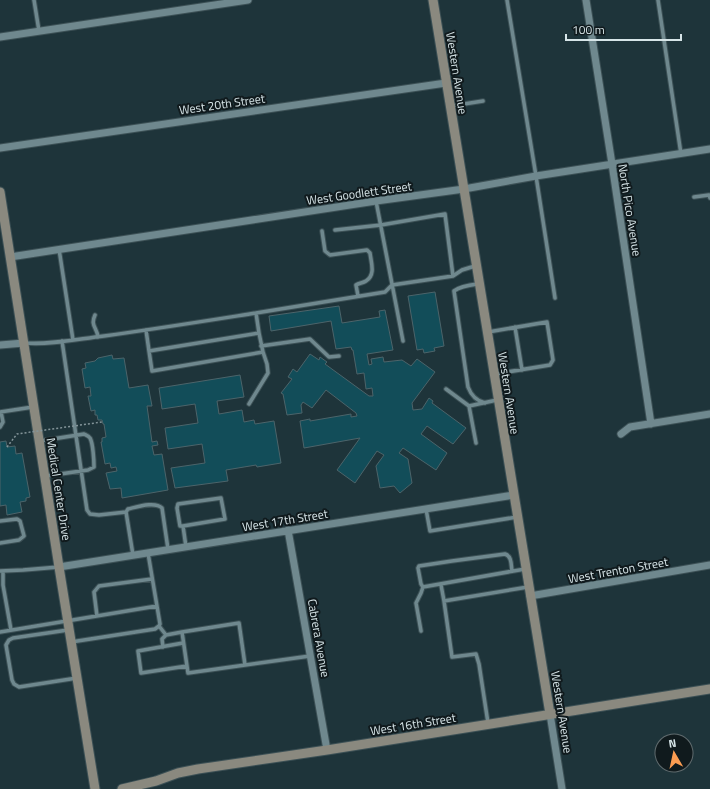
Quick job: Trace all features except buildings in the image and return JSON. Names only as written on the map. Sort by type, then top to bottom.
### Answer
[{"type":"street","points":[[0,36],[248,0]]},
{"type":"street","name":"Western Avenue","points":[[433,0],[562,789]]},
{"type":"street","name":"North Pico Avenue","points":[[586,0],[651,424]]},
{"type":"street","name":"West 20th Street","points":[[0,148],[446,83]]},
{"type":"street","name":"West Goodlett Street","points":[[10,257],[464,189],[536,176],[710,149]]},
{"type":"street","name":"Medical Center Drive","points":[[0,192],[2,216],[24,343],[95,789]]},
{"type":"street","points":[[0,345],[24,343]]},
{"type":"street","points":[[621,434],[630,427],[710,414]]},
{"type":"street","name":"West 17th Street","points":[[59,567],[514,495]]},
{"type":"street","name":"Cabrera Avenue","points":[[288,530],[327,750]]},
{"type":"street","name":"West Trenton Street","points":[[530,592],[710,565]]},
{"type":"street","name":"West 16th Street","points":[[122,789],[198,769],[710,689]]},
{"type":"lane","points":[[34,0],[39,30]]},
{"type":"lane","points":[[507,0],[555,298]]},
{"type":"lane","points":[[658,0],[681,154]]},
{"type":"lane","points":[[450,106],[483,101]]},
{"type":"lane","points":[[694,196],[709,194],[710,198]]},
{"type":"lane","points":[[376,201],[403,342]]},
{"type":"lane","points":[[335,230],[380,225],[445,214],[453,276]]},
{"type":"lane","points":[[322,230],[325,251],[330,255],[367,250],[370,253],[373,271],[370,278],[356,285],[358,296]]},
{"type":"lane","points":[[59,249],[73,340]]},
{"type":"lane","points":[[24,343],[39,344],[62,342],[98,334],[146,330],[385,292],[392,285],[453,276],[462,270],[476,266]]},
{"type":"lane","points":[[479,284],[463,286],[455,289],[454,291],[468,387],[473,396],[485,403]]},
{"type":"lane","points":[[249,404],[268,373],[267,364],[261,346],[256,313]]},
{"type":"lane","points":[[95,315],[93,319],[94,329],[98,334]]},
{"type":"lane","points":[[487,332],[547,322],[553,360],[550,365],[494,374]]},
{"type":"lane","points":[[515,327],[522,370]]},
{"type":"lane","points":[[146,330],[152,371],[263,352]]},
{"type":"lane","points":[[149,351],[259,332]]},
{"type":"lane","points":[[261,346],[310,339],[328,357],[339,356]]},
{"type":"lane","points":[[62,342],[87,510],[90,514],[99,515],[126,512],[128,509],[157,504],[162,508],[168,549]]},
{"type":"lane","points":[[446,389],[469,406],[476,443]]},
{"type":"lane","points":[[469,406],[498,400]]},
{"type":"lane","points":[[0,427],[3,422],[0,412],[34,407]]},
{"type":"lane","points":[[39,441],[84,434],[90,438],[94,459],[94,467],[88,470],[45,476]]},
{"type":"lane","points":[[183,526],[225,519],[221,498],[178,504],[177,508],[180,526],[183,526],[186,547]]},
{"type":"lane","points":[[426,509],[430,530],[517,517]]},
{"type":"lane","points":[[126,512],[133,555]]},
{"type":"lane","points":[[0,521],[17,519],[20,522],[24,536],[18,540],[0,543]]},
{"type":"lane","points":[[148,553],[160,624],[159,626],[166,635]]},
{"type":"lane","points":[[421,631],[416,603],[423,587],[421,584],[418,568],[419,566],[508,554],[510,557],[512,571]]},
{"type":"lane","points":[[10,630],[2,571],[59,567]]},
{"type":"lane","points":[[423,587],[526,569]]},
{"type":"lane","points":[[97,616],[94,592],[100,586],[152,579]]},
{"type":"lane","points":[[441,585],[452,657],[476,654],[479,664],[488,724]]},
{"type":"lane","points":[[444,601],[530,592]]},
{"type":"lane","points":[[77,678],[19,687],[14,684],[12,680],[6,645],[9,640],[13,638],[68,625],[97,616],[157,606]]},
{"type":"lane","points":[[163,647],[162,639],[166,635],[239,623],[246,665]]},
{"type":"lane","points":[[0,632],[68,625]]},
{"type":"lane","points":[[71,642],[155,629],[159,626]]},
{"type":"lane","points":[[182,632],[188,673],[310,656]]},
{"type":"lane","points":[[184,643],[138,650],[142,672],[187,666]]},
{"type":"path","points":[[7,447],[17,434],[102,422]]}]
